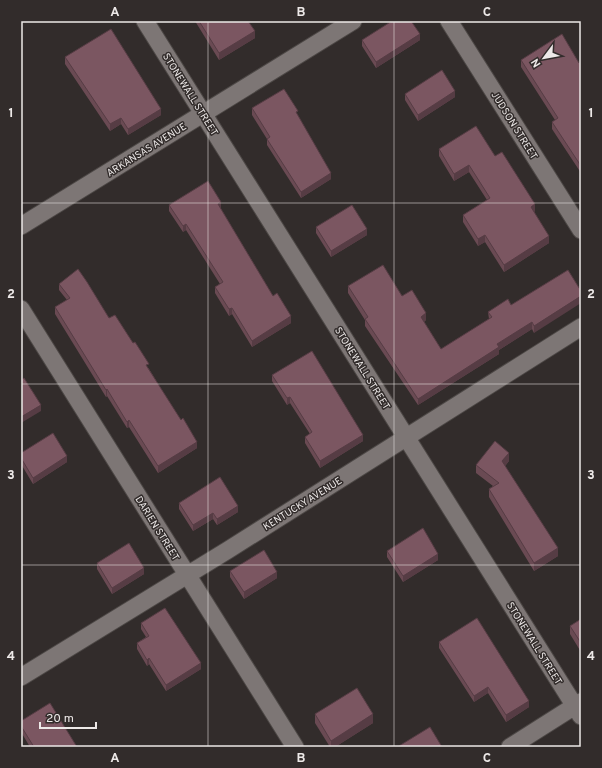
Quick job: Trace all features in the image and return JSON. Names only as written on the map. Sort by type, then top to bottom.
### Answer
[{"type":"street","name":"STONEWALL STREET","points":[[145,21],[579,708]]},
{"type":"street","name":"ARKANSAS AVENUE","points":[[21,226],[353,21]]},
{"type":"street","name":"JUDSON STREET","points":[[449,21],[581,230]]},
{"type":"street","name":"DARIEN STREET","points":[[21,309],[295,747]]},
{"type":"street","name":"KENTUCKY AVENUE","points":[[21,677],[581,327]]},
{"type":"street","points":[[510,747],[579,708]]},
{"type":"building","points":[[199,21],[248,21],[255,31],[219,53]]},
{"type":"building","points":[[392,21],[411,21],[420,34],[376,62],[362,40]]},
{"type":"building","points":[[111,29],[161,109],[128,129],[121,118],[110,124],[65,57]]},
{"type":"building","points":[[562,34],[579,63],[581,62],[581,166],[552,122],[558,118],[521,60]]},
{"type":"building","points":[[442,70],[455,91],[418,115],[405,94]]},
{"type":"building","points":[[284,89],[298,111],[296,112],[331,173],[301,192],[267,139],[270,137],[252,108]]},
{"type":"building","points":[[476,126],[495,156],[502,152],[535,204],[531,207],[549,236],[504,265],[485,235],[478,239],[463,215],[490,198],[469,165],[454,174],[439,149]]},
{"type":"building","points":[[208,181],[221,202],[218,204],[273,296],[277,293],[291,316],[252,341],[232,308],[229,309],[215,287],[223,282],[186,224],[183,226],[169,205]]},
{"type":"building","points":[[352,205],[367,229],[331,251],[316,227]]},
{"type":"building","points":[[383,265],[402,296],[412,290],[426,313],[421,317],[441,349],[492,317],[488,312],[508,299],[511,305],[568,270],[581,291],[581,296],[534,326],[532,322],[497,344],[499,347],[418,399],[365,319],[368,317],[348,286]]},
{"type":"building","points":[[78,269],[109,318],[115,315],[133,343],[135,342],[149,364],[146,365],[181,420],[183,418],[197,442],[158,466],[129,420],[127,422],[107,389],[106,390],[55,307],[70,298],[59,284]]},
{"type":"building","points":[[312,351],[363,435],[320,461],[305,437],[312,432],[290,397],[287,398],[272,375]]},
{"type":"building","points":[[24,378],[41,405],[21,417],[21,380]]},
{"type":"building","points":[[53,433],[67,456],[33,478],[21,458],[21,453]]},
{"type":"building","points":[[495,441],[509,453],[502,461],[558,548],[534,563],[489,489],[499,483],[476,465]]},
{"type":"building","points":[[220,477],[238,506],[217,519],[213,513],[193,525],[179,503]]},
{"type":"building","points":[[423,528],[438,554],[403,576],[387,551]]},
{"type":"building","points":[[129,543],[144,568],[112,588],[97,563]]},
{"type":"building","points":[[264,550],[277,572],[244,592],[230,571]]},
{"type":"building","points":[[165,608],[201,663],[166,685],[149,658],[147,660],[137,643],[149,636],[141,623]]},
{"type":"building","points":[[477,618],[529,701],[506,715],[488,687],[474,696],[439,642]]},
{"type":"building","points":[[581,619],[581,643],[570,626]]},
{"type":"building","points":[[357,688],[373,714],[331,741],[315,714]]},
{"type":"building","points":[[50,703],[77,747],[34,747],[21,726],[21,721]]},
{"type":"building","points":[[430,727],[442,747],[399,746]]}]
